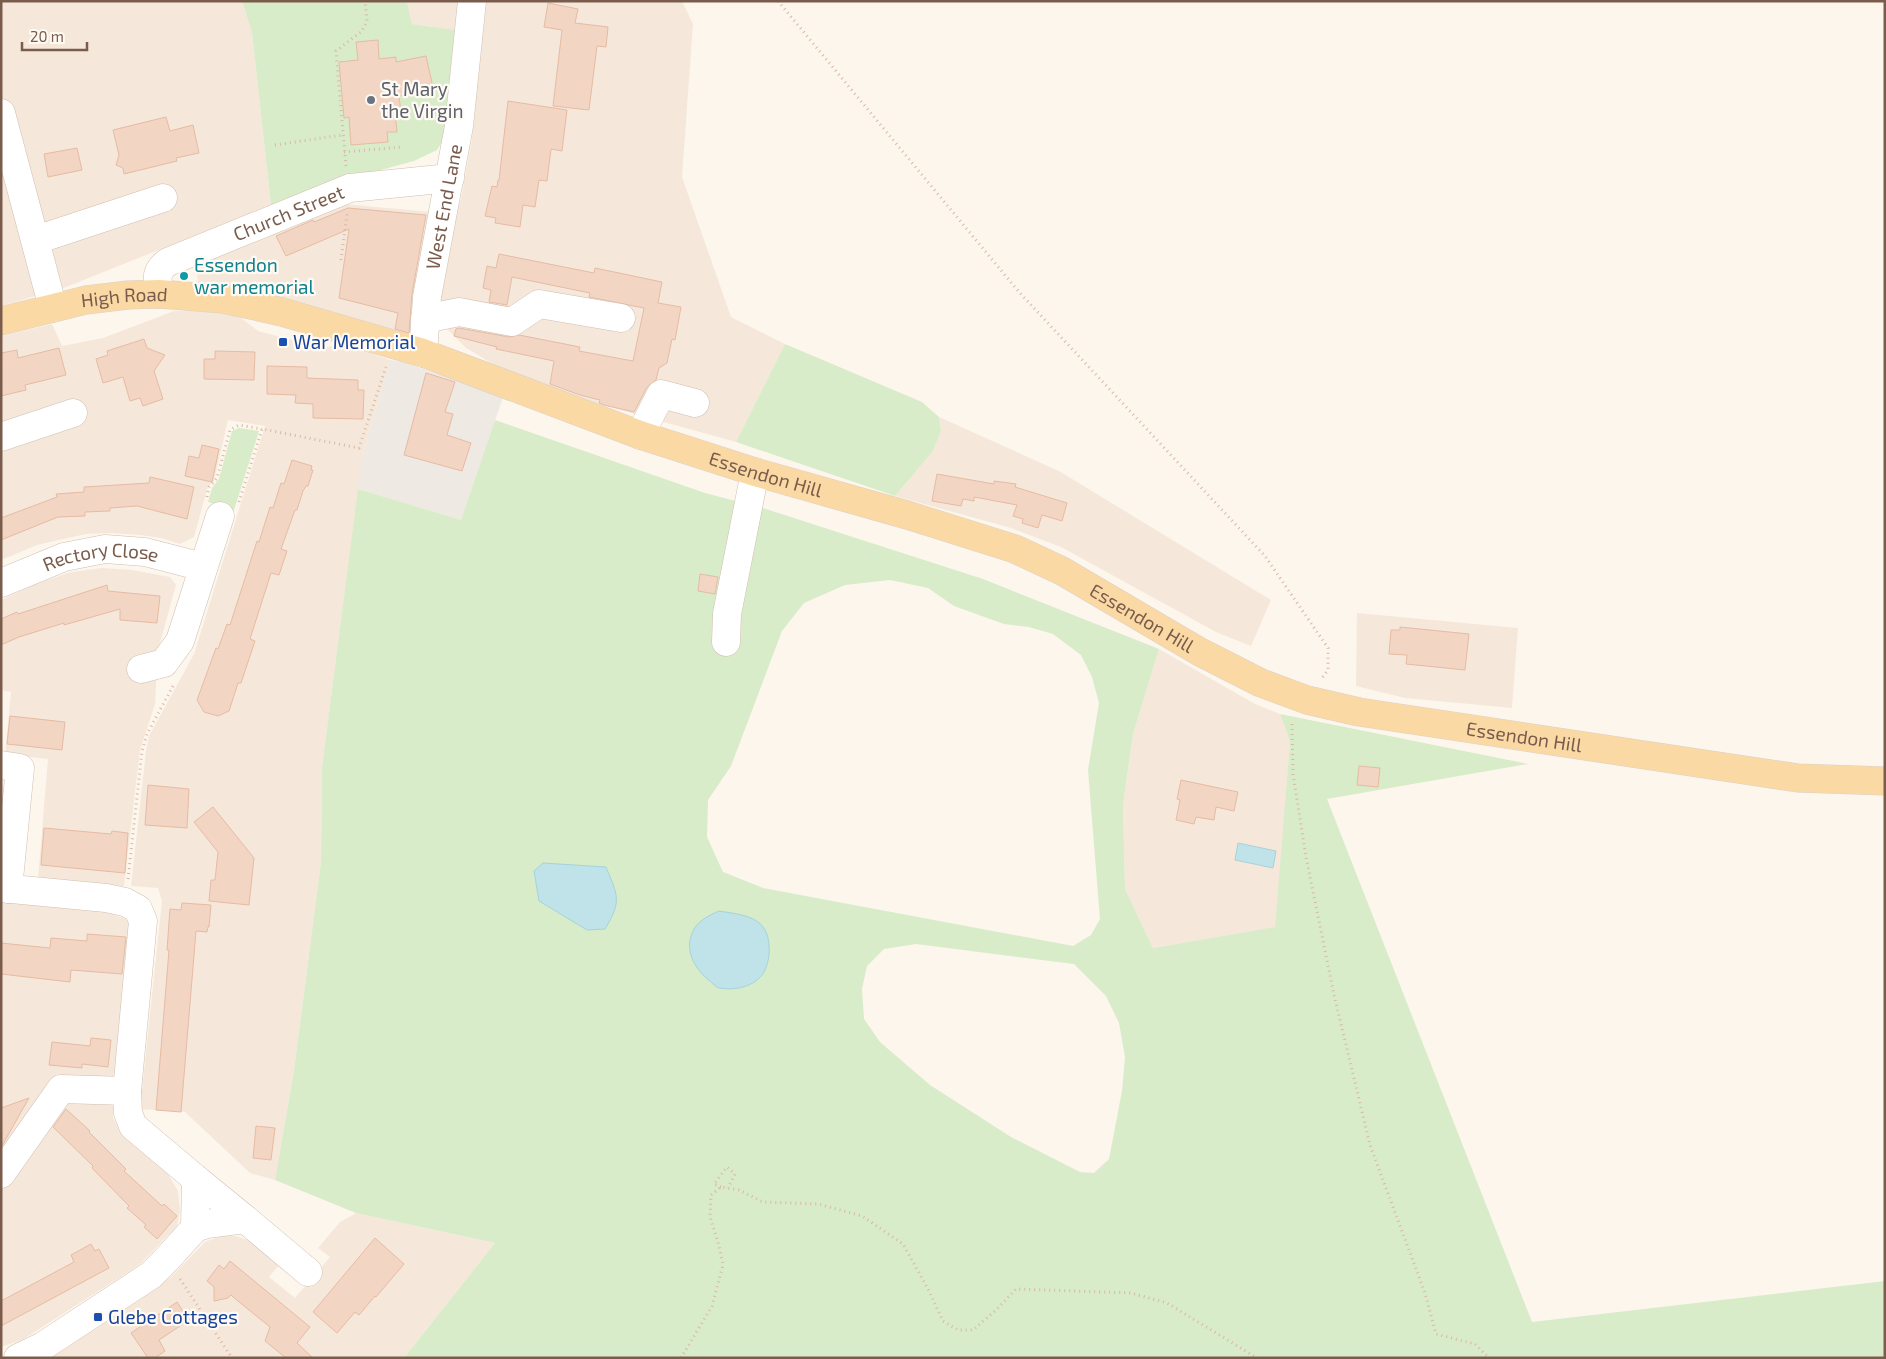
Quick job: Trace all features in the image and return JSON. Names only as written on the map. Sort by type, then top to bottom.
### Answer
[{"type":"main road","name":"High Road","points":[[1,321],[86,300],[128,295],[159,294],[223,299],[282,312],[423,353]]},
{"type":"main road","name":"Essendon Hill","points":[[423,353],[640,435],[755,472],[907,515],[1015,549],[1062,571],[1200,652],[1261,683],[1307,700],[1359,712],[1798,778],[1885,781]]},
{"type":"street","name":"West End Lane","points":[[423,353],[427,297],[459,126],[472,1]]},
{"type":"street","points":[[1,113],[53,308]]},
{"type":"street","name":"Church Street","points":[[159,294],[157,279],[160,268],[168,262],[350,188],[450,178]]},
{"type":"street","points":[[36,240],[163,198]]},
{"type":"street","points":[[425,319],[459,312],[512,322],[539,304],[621,318]]},
{"type":"street","points":[[640,435],[661,394],[695,403]]},
{"type":"street","points":[[1,438],[73,414]]},
{"type":"street","points":[[726,642],[728,614],[755,472]]},
{"type":"street","points":[[141,669],[164,663],[180,641],[203,567],[229,510]]},
{"type":"street","name":"Rectory Close","points":[[1,583],[64,557],[105,549],[145,552],[203,567]]},
{"type":"street","points":[[11,767],[5,888],[106,898],[125,902],[138,909],[143,921],[127,1091],[128,1113],[133,1126],[308,1272]]},
{"type":"street","points":[[1,1174],[61,1089],[127,1091]]},
{"type":"street","points":[[195,1228],[196,1179]]},
{"type":"street","points":[[18,1358],[43,1346],[151,1274],[195,1228],[207,1224],[245,1219]]},
{"type":"path","points":[[341,260],[350,188],[342,135],[336,51],[362,30],[366,21],[364,1]]},
{"type":"path","points":[[778,1],[1019,292],[1265,556],[1328,648],[1328,670],[1307,700]]},
{"type":"path","points":[[274,145],[342,135]]},
{"type":"path","points":[[344,152],[402,147]]},
{"type":"path","points":[[229,510],[262,429],[359,448],[394,344]]},
{"type":"path","points":[[125,902],[142,751],[147,734],[176,681]]},
{"type":"path","points":[[1292,724],[1293,774],[1306,857],[1334,995],[1370,1145],[1425,1293],[1436,1334],[1475,1344],[1489,1358]]},
{"type":"path","points":[[728,1188],[735,1174],[727,1168],[714,1184],[721,1187],[739,1190],[763,1202],[818,1204],[862,1216],[903,1244],[943,1321],[958,1330],[973,1330],[1016,1289],[1131,1293],[1167,1303],[1258,1358]]},
{"type":"path","points":[[681,1358],[712,1306],[722,1265],[718,1242],[710,1216],[711,1195],[721,1187]]},
{"type":"path","points":[[166,1260],[184,1284],[232,1358]]},
{"type":"shaded area","points":[[1,1],[242,1],[252,33],[271,205],[66,287],[1,306]]},
{"type":"shaded area","points":[[407,1],[463,1],[456,30],[412,24]]},
{"type":"shaded area","points":[[482,1],[682,1],[693,24],[682,177],[731,317],[785,344],[736,442],[552,391],[513,376],[466,348],[447,329],[437,308],[441,258],[461,199],[472,139],[479,19]]},
{"type":"shaded area","points":[[344,204],[432,212],[410,338],[290,300],[240,287],[198,283],[196,267],[296,219]]},
{"type":"shaded area","points":[[174,311],[213,311],[239,316],[258,331],[323,348],[344,343],[390,360],[363,455],[322,767],[321,862],[294,1070],[275,1180],[250,1173],[185,1112],[140,1109],[162,901],[158,888],[131,886],[149,736],[194,654],[265,426],[228,420],[214,481],[208,486],[194,537],[180,544],[161,538],[140,535],[86,534],[37,545],[1,560],[1,336],[52,324],[62,346],[103,338]]},
{"type":"shaded area","points":[[390,360],[403,362],[503,397],[461,520],[358,489],[363,455]]},
{"type":"shaded area","points":[[939,417],[1059,471],[1271,600],[1251,646],[1216,632],[1061,547],[1011,528],[895,496],[933,451],[941,431]]},
{"type":"shaded area","points":[[102,568],[132,570],[170,577],[176,585],[158,650],[155,704],[140,750],[124,886],[38,879],[48,759],[5,754],[11,692],[1,690],[1,600],[36,584],[71,572]]},
{"type":"shaded area","points":[[1357,613],[1518,628],[1512,708],[1405,698],[1356,686]]},
{"type":"shaded area","points":[[1159,649],[1255,704],[1280,714],[1290,742],[1276,927],[1153,948],[1125,889],[1123,805],[1133,734]]},
{"type":"shaded area","points":[[1,900],[106,911],[132,922],[115,1083],[63,1082],[1,1155]]},
{"type":"shaded area","points":[[71,1093],[113,1098],[113,1118],[121,1134],[165,1169],[178,1191],[180,1210],[177,1226],[139,1265],[22,1340],[1,1347],[1,1186]]},
{"type":"shaded area","points":[[356,1213],[495,1243],[404,1358],[48,1358],[171,1277],[205,1242],[221,1236],[236,1236],[253,1242],[279,1265],[269,1277],[295,1298],[330,1257],[318,1248],[340,1222]]},
{"type":"green space","points":[[242,1],[407,1],[412,24],[456,30],[452,125],[437,150],[414,161],[325,185],[271,205],[252,33]]},
{"type":"green space","points":[[785,344],[922,402],[939,417],[941,431],[933,451],[895,496],[736,442]]},
{"type":"green space","points":[[495,420],[705,493],[766,509],[983,579],[1159,649],[1133,734],[1123,805],[1125,889],[1153,948],[1275,927],[1290,742],[1280,714],[1528,764],[1327,799],[1532,1322],[1885,1281],[1885,1358],[404,1358],[495,1243],[356,1213],[275,1180],[294,1070],[321,862],[322,767],[358,489],[461,520]],"holes":[[[890,580],[928,588],[954,606],[1004,624],[1029,627],[1053,634],[1081,655],[1092,677],[1099,703],[1088,770],[1100,919],[1091,935],[1073,946],[763,888],[723,872],[707,837],[708,800],[731,766],[782,631],[804,603],[845,585]],[[539,901],[605,929],[587,929]],[[916,944],[1074,964],[1106,996],[1119,1023],[1125,1057],[1122,1091],[1109,1159],[1094,1173],[1080,1172],[1011,1137],[930,1085],[880,1042],[864,1019],[862,989],[867,966],[884,949]]]},
{"type":"green space","points":[[239,428],[259,431],[234,510],[208,502],[212,488],[219,479],[232,431]]},
{"type":"water","points":[[1238,843],[1276,851],[1273,868],[1235,860]]},
{"type":"water","points":[[543,863],[606,867],[615,892],[616,905],[605,929],[587,930],[539,901],[534,871]]},
{"type":"water","points":[[719,911],[753,919],[764,928],[768,936],[769,952],[764,972],[751,984],[732,989],[718,987],[705,977],[695,965],[690,951],[691,936],[694,929],[702,920]]},
{"type":"building","points":[[548,3],[578,9],[575,23],[608,27],[606,47],[597,46],[589,110],[553,106],[562,30],[544,27]]},
{"type":"building","name":"St Mary the Virgin","points":[[378,40],[379,59],[396,57],[396,62],[426,56],[434,92],[399,96],[401,113],[395,113],[397,132],[387,132],[388,142],[351,145],[349,117],[344,118],[339,62],[358,60],[356,42]]},
{"type":"building","points":[[508,101],[567,110],[562,151],[551,149],[547,181],[539,180],[535,207],[523,205],[520,227],[495,223],[496,218],[485,216],[492,186],[497,187],[499,180]]},
{"type":"building","points":[[166,117],[170,131],[193,125],[199,153],[176,158],[177,161],[124,174],[123,168],[116,165],[119,155],[113,130]]},
{"type":"building","points":[[77,148],[82,170],[48,177],[44,154]]},
{"type":"building","points":[[348,208],[426,215],[412,294],[409,333],[395,329],[398,313],[339,298],[349,229],[286,256],[276,236],[313,220],[314,222]]},
{"type":"building","points":[[499,254],[594,273],[595,268],[662,282],[658,303],[681,307],[675,340],[672,339],[667,363],[659,368],[656,380],[647,387],[634,412],[604,405],[599,403],[600,400],[550,384],[554,361],[496,349],[497,347],[454,336],[456,329],[459,328],[509,337],[519,335],[580,347],[579,351],[633,361],[644,308],[589,297],[590,293],[512,277],[507,305],[489,302],[491,290],[483,288],[487,266],[496,268]]},
{"type":"building","points":[[144,339],[147,348],[165,355],[154,371],[163,399],[143,406],[140,398],[130,401],[123,377],[103,383],[96,359],[108,355],[107,351]]},
{"type":"building","points":[[59,348],[66,375],[25,385],[26,390],[1,396],[1,353],[17,350],[18,358]]},
{"type":"building","points":[[215,351],[255,352],[254,380],[204,379],[204,359],[215,359]]},
{"type":"building","points":[[267,366],[307,367],[307,378],[358,380],[358,390],[364,390],[363,419],[313,418],[313,404],[295,403],[296,395],[267,394]]},
{"type":"building","points":[[426,373],[455,382],[445,412],[453,414],[447,435],[471,443],[462,471],[404,455]]},
{"type":"building","points":[[202,445],[219,449],[212,482],[185,476],[189,456],[199,458]]},
{"type":"building","points":[[292,460],[312,466],[311,470],[313,470],[308,486],[303,491],[297,510],[295,510],[281,549],[287,551],[279,575],[271,573],[250,639],[255,641],[229,711],[218,716],[204,712],[197,700],[216,648],[218,649],[227,624],[230,625],[270,507],[273,508],[281,483],[284,484]]},
{"type":"building","points":[[937,474],[994,484],[994,481],[1016,484],[1015,487],[1067,503],[1062,521],[1042,515],[1038,528],[1022,523],[1023,519],[1013,516],[1017,505],[974,497],[974,501],[963,499],[961,506],[932,501]]},
{"type":"building","points":[[150,477],[194,487],[187,519],[137,506],[110,508],[110,511],[85,512],[85,516],[58,517],[1,540],[1,518],[57,497],[56,494],[84,492],[84,487],[149,483]]},
{"type":"building","points":[[700,574],[718,577],[715,594],[698,591]]},
{"type":"building","points":[[107,585],[108,591],[160,596],[157,623],[120,620],[120,609],[64,625],[64,623],[19,637],[1,645],[1,619],[17,612],[18,614]]},
{"type":"building","points":[[1400,627],[1469,634],[1465,670],[1406,664],[1407,655],[1389,654],[1391,630],[1400,630]]},
{"type":"building","points":[[10,716],[65,722],[62,750],[7,744]]},
{"type":"building","points":[[1359,766],[1380,768],[1378,787],[1357,785]]},
{"type":"building","points":[[1181,780],[1238,792],[1234,811],[1216,807],[1214,820],[1196,817],[1194,824],[1176,820],[1180,800],[1177,799]]},
{"type":"building","points":[[148,785],[189,789],[187,828],[145,825]]},
{"type":"building","points":[[213,807],[254,858],[249,905],[209,901],[211,880],[215,880],[218,852],[194,822]]},
{"type":"building","points":[[44,828],[111,834],[112,831],[128,833],[125,873],[41,865]]},
{"type":"building","points":[[182,903],[211,905],[207,932],[196,931],[181,1112],[156,1110],[169,950],[167,950],[170,909],[181,910]]},
{"type":"building","points":[[87,934],[126,937],[122,974],[71,970],[70,982],[1,974],[1,943],[50,948],[51,938],[87,941]]},
{"type":"building","points":[[91,1038],[111,1040],[108,1067],[82,1064],[82,1068],[49,1065],[52,1042],[90,1046]]},
{"type":"building","points":[[29,1098],[3,1144],[1,1147],[1,1108]]},
{"type":"building","points":[[66,1109],[126,1169],[124,1171],[162,1206],[164,1204],[177,1216],[157,1239],[144,1227],[146,1225],[127,1208],[129,1206],[92,1168],[93,1166],[53,1127]]},
{"type":"building","points":[[256,1126],[275,1128],[271,1160],[253,1158]]},
{"type":"building","points":[[375,1238],[404,1264],[359,1315],[355,1312],[337,1333],[313,1312]]},
{"type":"building","points":[[91,1244],[95,1251],[99,1249],[109,1268],[1,1326],[1,1301],[74,1262],[71,1255]]},
{"type":"building","points":[[230,1261],[310,1327],[297,1343],[313,1358],[286,1358],[265,1341],[270,1327],[231,1295],[228,1298],[214,1301],[214,1287],[207,1281],[219,1265],[224,1269]]},
{"type":"building","points":[[177,1302],[189,1320],[159,1340],[165,1351],[155,1358],[148,1358],[131,1333]]},
{"type":"place","name":"St Mary the Virgin","points":[[371,100]]},
{"type":"place","name":"Essendon war memorial","points":[[184,276]]},
{"type":"place","name":"War Memorial","points":[[283,342]]},
{"type":"place","name":"Glebe Cottages","points":[[98,1317]]}]
